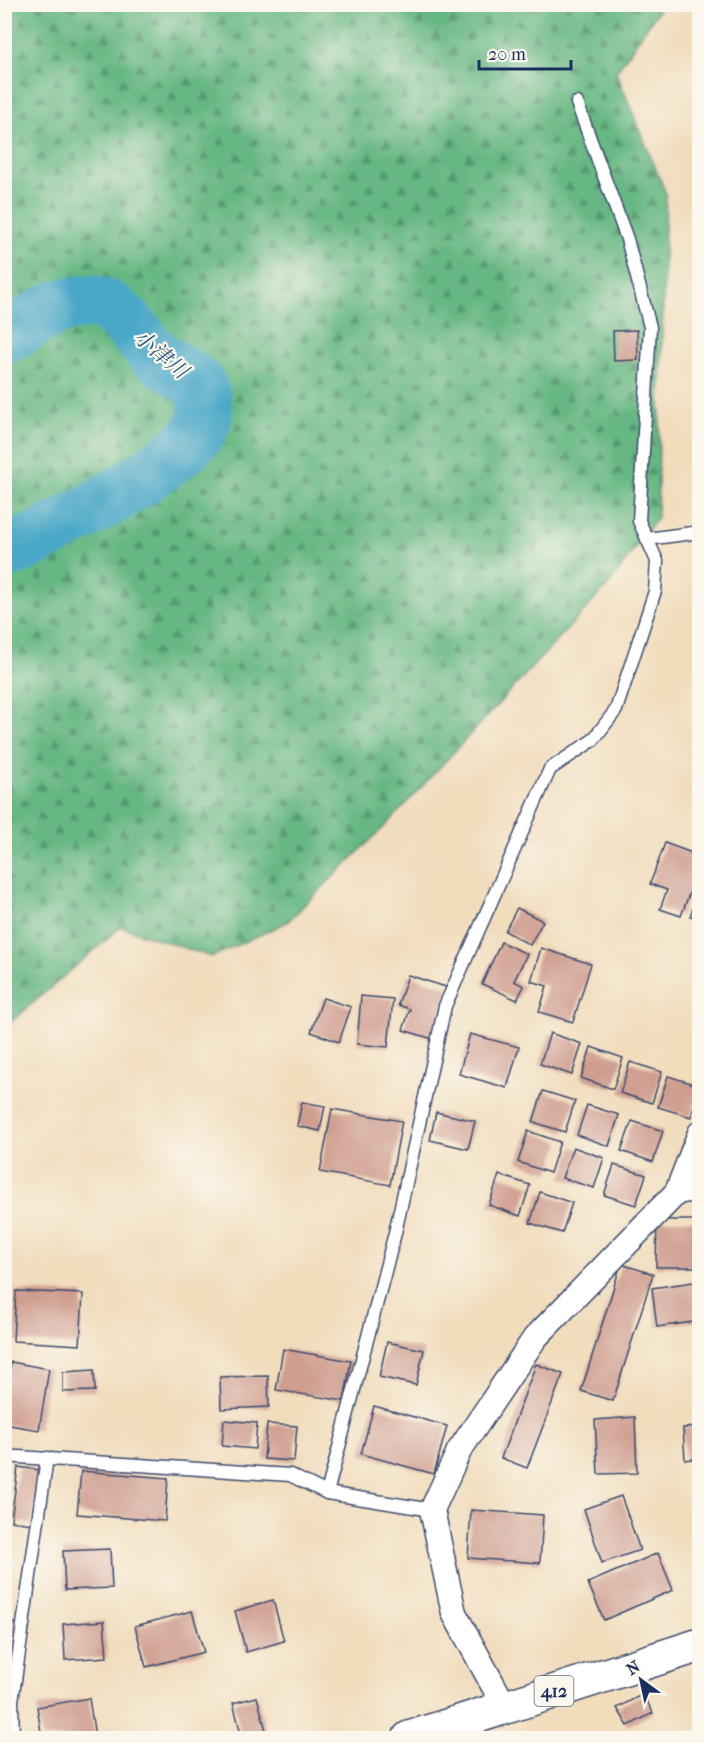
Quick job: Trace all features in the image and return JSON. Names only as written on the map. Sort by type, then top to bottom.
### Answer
[{"type":"highway","name":"412","points":[[409,1738],[699,1645]]},
{"type":"street","points":[[505,1707],[454,1613],[432,1510],[459,1451],[535,1338],[688,1190],[699,1133]]},
{"type":"lane","points":[[327,1493],[395,1233],[445,1006],[550,769],[593,740],[616,710],[655,591],[657,561],[639,521],[650,327],[627,239],[577,103]]},
{"type":"lane","points":[[647,539],[699,532]]},
{"type":"lane","points":[[4,1456],[290,1475],[327,1493],[432,1510]]},
{"type":"lane","points":[[12,1738],[12,1701],[47,1458]]},
{"type":"green space","points":[[5,5],[662,5],[616,72],[666,194],[657,518],[609,584],[391,820],[287,922],[212,957],[121,927],[5,1027]]},
{"type":"building","points":[[637,330],[638,360],[614,361],[613,331]]},
{"type":"building","points":[[665,843],[700,856],[700,864],[681,916],[660,909],[667,890],[650,884]]},
{"type":"building","points":[[700,891],[700,919],[690,916]]},
{"type":"building","points":[[517,908],[543,921],[530,945],[505,931]]},
{"type":"building","points":[[501,942],[527,954],[514,981],[524,986],[517,1000],[482,984]]},
{"type":"building","points":[[541,948],[591,964],[573,1022],[539,1012],[547,986],[531,981]]},
{"type":"building","points":[[408,975],[449,988],[433,1039],[403,1030],[410,1009],[398,1005]]},
{"type":"building","points":[[361,996],[393,999],[388,1047],[357,1044]]},
{"type":"building","points":[[323,998],[351,1007],[339,1042],[311,1032]]},
{"type":"building","points":[[550,1033],[582,1044],[572,1075],[540,1064]]},
{"type":"building","points":[[470,1034],[519,1047],[507,1088],[459,1074]]},
{"type":"building","points":[[591,1047],[623,1058],[613,1089],[581,1078]]},
{"type":"building","points":[[630,1062],[662,1072],[652,1103],[620,1093]]},
{"type":"building","points":[[668,1076],[700,1086],[691,1117],[658,1107]]},
{"type":"building","points":[[543,1091],[575,1101],[565,1132],[533,1122]]},
{"type":"building","points":[[302,1102],[325,1106],[320,1131],[297,1126]]},
{"type":"building","points":[[587,1105],[619,1115],[609,1146],[577,1135]]},
{"type":"building","points":[[332,1109],[402,1121],[390,1185],[320,1172]]},
{"type":"building","points":[[436,1112],[475,1121],[468,1149],[430,1140]]},
{"type":"building","points":[[632,1121],[663,1131],[653,1162],[621,1151]]},
{"type":"building","points":[[528,1131],[560,1142],[550,1173],[518,1162]]},
{"type":"building","points":[[573,1147],[604,1158],[594,1188],[562,1178]]},
{"type":"building","points":[[614,1165],[646,1175],[636,1205],[604,1195]]},
{"type":"building","points":[[499,1175],[530,1185],[520,1216],[489,1205]]},
{"type":"building","points":[[540,1192],[572,1203],[562,1233],[530,1223]]},
{"type":"building","points":[[657,1220],[700,1220],[700,1267],[656,1267]]},
{"type":"building","points":[[621,1264],[653,1274],[613,1401],[581,1391]]},
{"type":"building","points":[[700,1281],[700,1321],[657,1327],[652,1288]]},
{"type":"building","points":[[16,1291],[83,1294],[80,1345],[13,1341]]},
{"type":"building","points":[[387,1342],[424,1350],[416,1385],[379,1377]]},
{"type":"building","points":[[283,1349],[351,1361],[344,1401],[276,1390]]},
{"type":"building","points":[[11,1362],[49,1369],[39,1430],[4,1424],[4,1399]]},
{"type":"building","points":[[536,1364],[563,1374],[527,1468],[501,1458]]},
{"type":"building","points":[[94,1370],[95,1391],[63,1392],[63,1372]]},
{"type":"building","points":[[268,1376],[269,1407],[221,1409],[220,1377]]},
{"type":"building","points":[[374,1406],[447,1426],[434,1474],[361,1454]]},
{"type":"building","points":[[635,1417],[637,1473],[598,1474],[595,1420]]},
{"type":"building","points":[[224,1420],[257,1423],[255,1449],[222,1446]]},
{"type":"building","points":[[267,1424],[297,1426],[294,1461],[264,1459]]},
{"type":"building","points":[[700,1427],[700,1458],[685,1460],[683,1428]]},
{"type":"building","points":[[18,1467],[39,1470],[32,1524],[11,1521]]},
{"type":"building","points":[[81,1471],[168,1478],[165,1521],[77,1514]]},
{"type":"building","points":[[621,1496],[640,1550],[602,1563],[584,1509]]},
{"type":"building","points":[[471,1510],[543,1515],[540,1563],[468,1558]]},
{"type":"building","points":[[110,1549],[112,1588],[65,1590],[63,1551]]},
{"type":"building","points":[[658,1553],[673,1590],[604,1620],[588,1583]]},
{"type":"building","points":[[273,1600],[284,1641],[246,1652],[235,1611]]},
{"type":"building","points":[[192,1611],[204,1652],[146,1667],[135,1626]]},
{"type":"building","points":[[104,1621],[107,1657],[65,1660],[63,1624]]},
{"type":"building","points":[[4,1622],[18,1624],[9,1695],[4,1694]]},
{"type":"building","points":[[643,1694],[653,1713],[628,1726],[617,1708]]},
{"type":"building","points":[[257,1697],[268,1738],[242,1738],[233,1703]]},
{"type":"building","points":[[89,1698],[95,1736],[42,1738],[37,1707]]},
{"type":"waterway","name":"小津川","points":[[4,337],[60,307],[84,302],[97,303],[113,311],[151,351],[195,382],[203,393],[205,408],[204,421],[195,436],[175,455],[115,496],[82,515],[4,553]]}]
